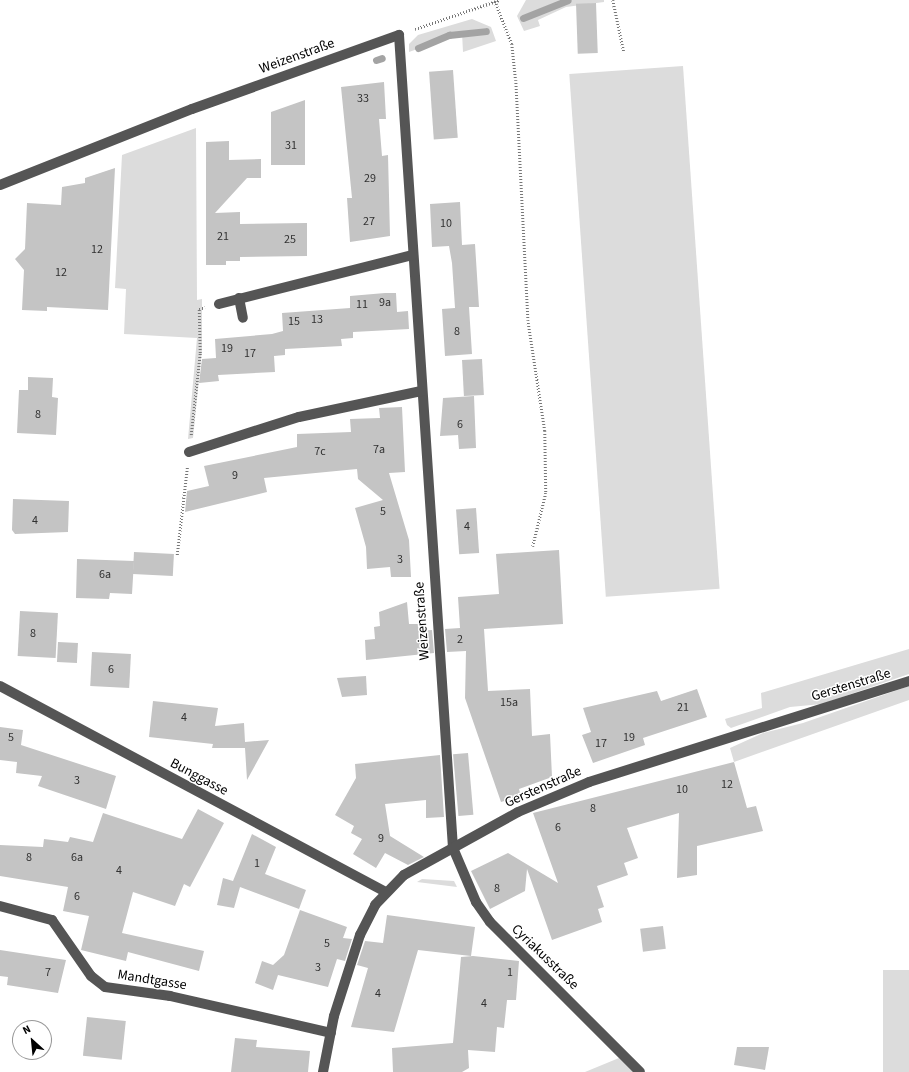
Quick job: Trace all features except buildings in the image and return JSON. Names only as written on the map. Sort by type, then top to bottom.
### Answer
[{"type":"street","name":"Weizenstraße","points":[[0,185],[192,109],[399,35],[421,391],[452,848]]},
{"type":"street","points":[[219,304],[413,255]]},
{"type":"street","points":[[239,298],[243,318]]},
{"type":"street","points":[[189,452],[299,417],[421,391]]},
{"type":"street","name":"Gerstenstraße","points":[[323,1072],[331,1033],[360,935],[385,892],[414,868],[518,812],[589,782],[909,681]]},
{"type":"street","name":"Bunggasse","points":[[0,686],[385,892]]},
{"type":"street","name":"Cyriakusstraße","points":[[452,848],[476,902],[490,922],[640,1072]]},
{"type":"street","name":"Mandtgasse","points":[[0,906],[52,920],[91,976],[105,987],[170,996],[331,1033]]},
{"type":"path","points":[[399,35],[499,0]]},
{"type":"path","points":[[613,0],[624,52]]},
{"type":"path","points":[[495,1],[512,44],[516,80],[528,320],[545,431],[546,493],[533,546]]},
{"type":"path","points":[[177,555],[200,352],[199,309],[219,304]]},
{"type":"shaded area","points":[[526,0],[604,0],[604,2],[566,7],[538,20],[540,26],[524,31],[517,16]]},
{"type":"shaded area","points":[[472,19],[491,27],[496,41],[463,52],[462,33],[409,52],[409,44],[418,35]]},
{"type":"shaded area","points":[[683,66],[720,589],[606,597],[569,74]]},
{"type":"shaded area","points":[[196,128],[197,300],[202,299],[202,350],[193,438],[188,439],[197,338],[124,334],[126,289],[115,288],[122,155]]},
{"type":"shaded area","points":[[909,649],[909,674],[822,704],[790,707],[731,728],[727,725],[725,719],[762,708],[761,693]]},
{"type":"shaded area","points":[[909,686],[909,700],[734,762],[730,748],[763,733],[803,723]]},
{"type":"shaded area","points":[[422,879],[454,881],[457,887],[417,882]]},
{"type":"shaded area","points":[[883,970],[909,970],[909,1072],[883,1072]]},
{"type":"shaded area","points":[[619,1058],[634,1072],[585,1072]]},
{"type":"waterway","points":[[523,18],[568,0]]},
{"type":"waterway","points":[[418,48],[449,35],[486,31]]},
{"type":"waterway","points":[[376,60],[382,58]]}]
